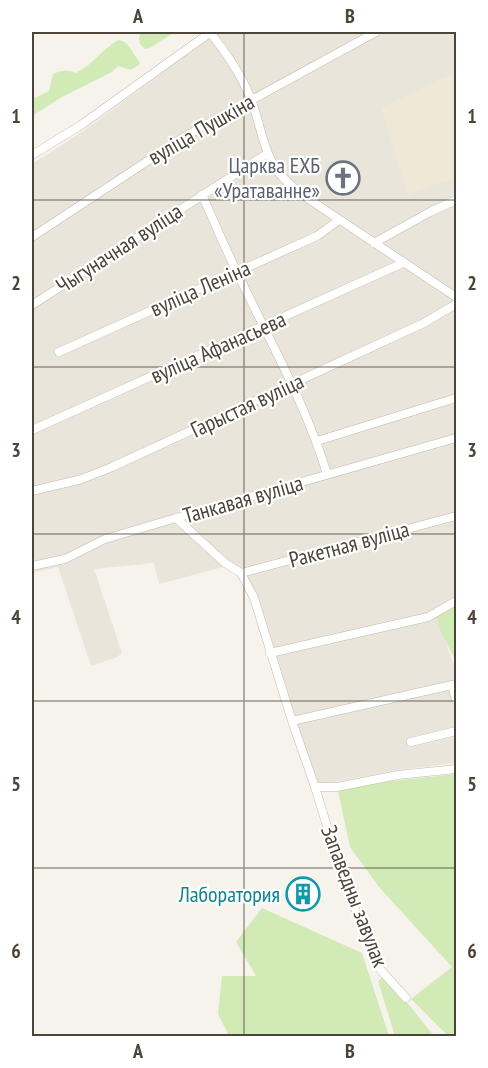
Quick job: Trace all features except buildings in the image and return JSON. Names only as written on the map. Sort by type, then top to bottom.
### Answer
[{"type":"street","points":[[32,155],[81,125],[210,32],[235,66],[252,100],[268,153],[285,180],[305,197],[456,297]]},
{"type":"street","name":"вуліца Пушкіна","points":[[32,237],[184,137],[376,32]]},
{"type":"street","name":"Чыгуначная вуліца","points":[[32,305],[268,153]]},
{"type":"street","points":[[202,195],[291,384],[316,441],[327,474]]},
{"type":"street","points":[[374,243],[456,200]]},
{"type":"street","name":"вуліца Леніна","points":[[59,352],[317,236],[339,220]]},
{"type":"street","name":"вуліца Афанасьева","points":[[32,430],[403,263]]},
{"type":"street","name":"Гарыстая вуліца","points":[[32,491],[82,479],[112,467],[424,323],[456,304]]},
{"type":"street","points":[[316,441],[456,398]]},
{"type":"street","name":"Танкавая вуліца","points":[[32,566],[64,559],[105,539],[456,438]]},
{"type":"street","name":"Ракетная вуліца","points":[[241,573],[456,516]]},
{"type":"street","points":[[176,518],[225,563],[241,573]]},
{"type":"street","name":"Запаведны завулак","points":[[241,573],[254,598],[342,874],[378,967],[406,998]]},
{"type":"street","points":[[270,653],[428,617],[456,601]]},
{"type":"street","points":[[292,721],[452,685],[456,700]]},
{"type":"street","points":[[411,742],[456,731]]},
{"type":"street","points":[[315,787],[337,787],[398,775],[456,768]]},
{"type":"shaded area","points":[[217,32],[456,32],[456,605],[436,615],[456,671],[456,763],[398,770],[336,782],[313,783],[254,598],[241,573],[223,567],[159,584],[154,563],[94,569],[122,653],[91,666],[58,567],[32,573],[32,163],[86,129]]},
{"type":"shaded area","points":[[456,72],[456,182],[447,180],[408,195],[381,108]]},
{"type":"green space","points":[[141,32],[175,32],[145,49],[140,44]]},
{"type":"green space","points":[[118,40],[128,45],[140,63],[139,65],[131,70],[118,66],[112,72],[62,97],[32,116],[32,94],[35,98],[49,91],[53,74],[65,71],[76,73]]},
{"type":"green space","points":[[456,605],[456,662],[441,632],[436,615]]},
{"type":"green space","points":[[456,774],[456,1036],[448,1036],[411,999],[452,967],[379,887],[350,847],[337,787]]},
{"type":"green space","points":[[262,908],[362,953],[389,1036],[229,1036],[218,1014],[222,976],[256,976],[236,942]]},
{"type":"green space","points":[[385,975],[434,1036],[395,1036],[378,981]]},
{"type":"place","name":"Царква ЕХБ «Уратаванне»","points":[[343,178]]},
{"type":"place","name":"Лаборатория","points":[[303,894]]}]
